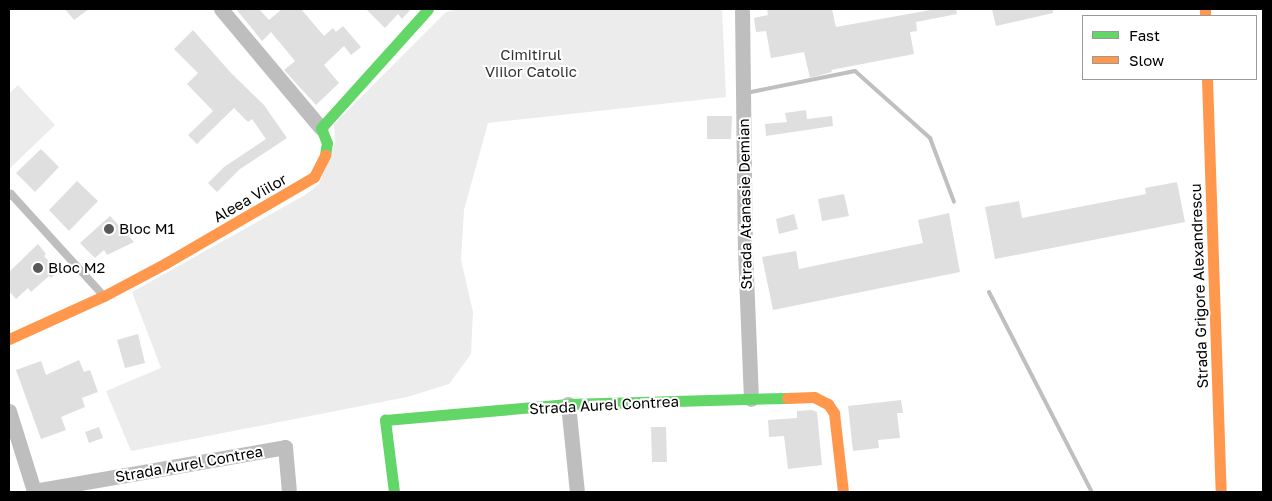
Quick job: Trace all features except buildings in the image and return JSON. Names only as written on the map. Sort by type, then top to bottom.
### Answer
[{"type":"street","points":[[220,9],[321,128],[428,9]]},
{"type":"street","name":"Strada Atanasie Demian","points":[[742,9],[745,250],[751,399]]},
{"type":"street","name":"Strada Grigore Alexandrescu","points":[[1207,80],[1221,492]]},
{"type":"street","name":"Aleea Viilor","points":[[9,339],[104,296],[166,263],[314,177],[322,164],[326,152],[326,143],[321,128]]},
{"type":"street","name":"Strada Aurel Contrea","points":[[394,492],[385,420],[568,404],[814,397],[822,400],[834,413],[843,492]]},
{"type":"street","points":[[568,404],[578,492]]},
{"type":"street","points":[[9,411],[34,491]]},
{"type":"street","name":"Strada Aurel Contrea","points":[[34,491],[285,447],[290,492]]},
{"type":"lane","points":[[9,196],[11,194],[104,296]]},
{"type":"green space","name":"Cimitirul Viilor Catolic","points":[[460,9],[722,9],[726,97],[488,123],[464,210],[461,260],[473,312],[471,354],[449,384],[407,397],[131,451],[106,391],[161,368],[132,292],[305,195],[319,184],[335,142],[334,124],[446,12]]},
{"type":"green space","points":[[18,85],[55,125],[9,169],[9,94]]},
{"type":"waterway","points":[[751,92],[855,71],[930,138],[954,202]]},
{"type":"waterway","points":[[989,292],[1092,492]]},
{"type":"traffic: fast","points":[[325,155],[327,143],[321,128],[428,9]]},
{"type":"traffic: fast","points":[[394,492],[385,420],[568,404],[787,398]]},
{"type":"traffic: slow","points":[[1205,9],[1205,15]]},
{"type":"traffic: slow","points":[[1207,80],[1221,492]]},
{"type":"traffic: slow","points":[[9,339],[104,296],[166,263],[314,177],[325,155]]},
{"type":"traffic: slow","points":[[787,398],[814,397],[828,404],[834,413],[843,492]]},
{"type":"place","name":"Bloc M1","points":[[109,229]]},
{"type":"place","name":"Bloc M2","points":[[38,268]]}]
